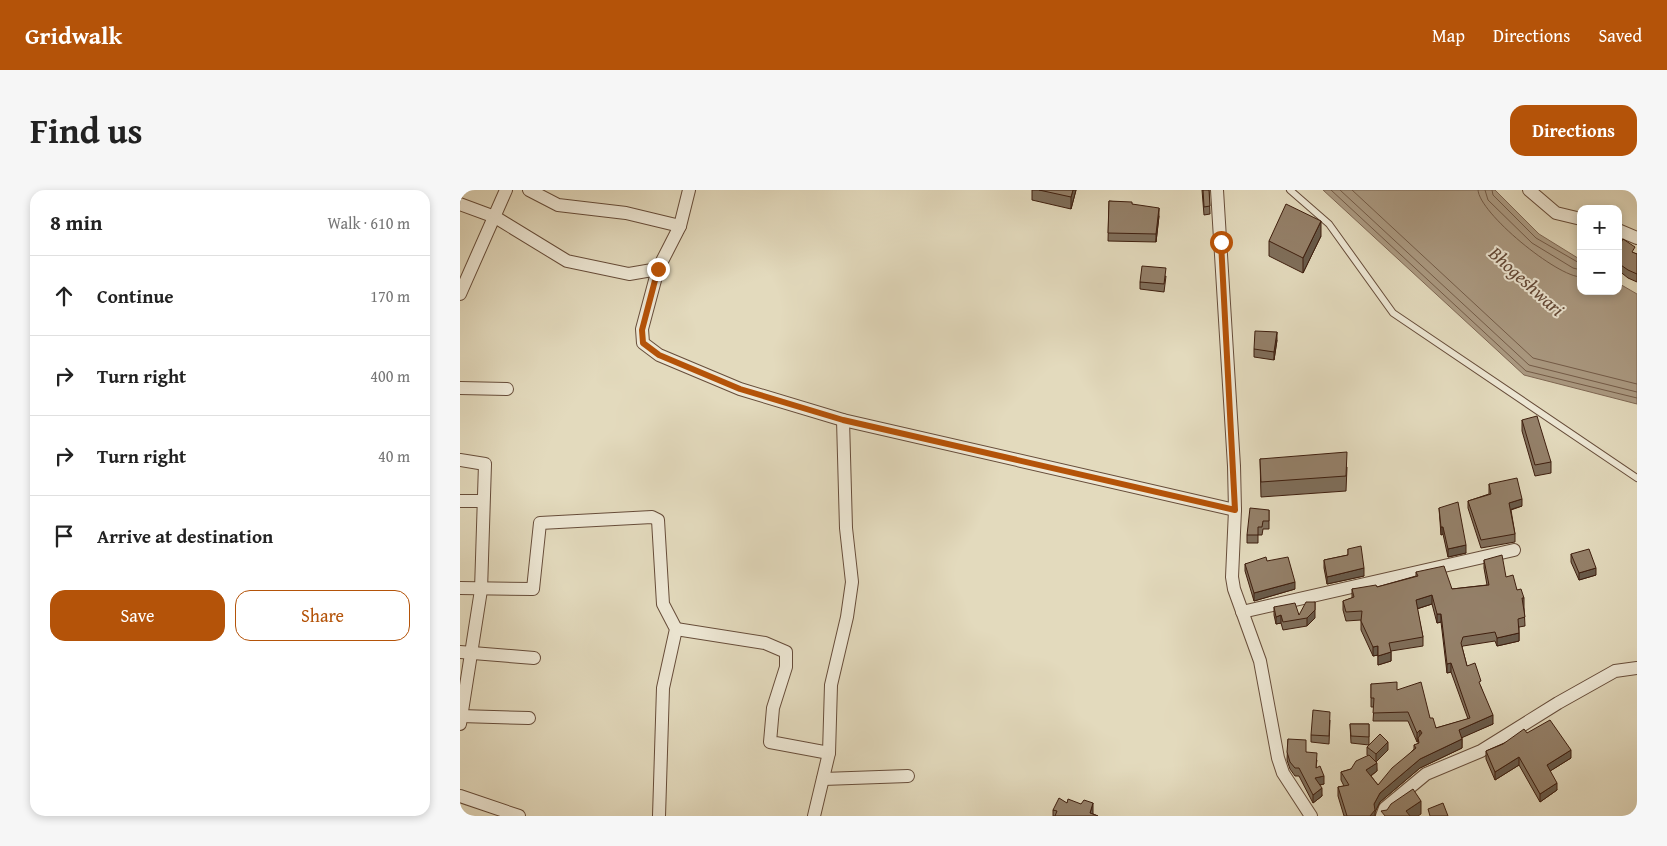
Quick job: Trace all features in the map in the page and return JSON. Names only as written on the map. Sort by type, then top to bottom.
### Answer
[{"type":"street","points":[[460,294],[465,268],[495,217],[506,190]]},
{"type":"street","points":[[529,190],[558,205],[626,213],[680,226]]},
{"type":"street","points":[[689,190],[680,226],[658,269],[642,330],[643,343],[659,355],[740,389],[843,420],[1235,510]]},
{"type":"street","points":[[1217,190],[1235,510],[1232,577],[1242,612],[1260,661],[1278,758],[1283,773],[1311,816]]},
{"type":"street","points":[[1530,190],[1556,213],[1577,218]]},
{"type":"street","points":[[460,204],[495,217],[567,261],[629,274],[658,269]]},
{"type":"street","points":[[1622,232],[1637,238]]},
{"type":"street","points":[[460,388],[507,389]]},
{"type":"street","points":[[814,816],[829,753],[832,685],[847,617],[852,582],[846,528],[843,420]]},
{"type":"street","points":[[460,460],[485,464],[482,501],[481,590],[466,652],[460,719],[529,718]]},
{"type":"street","points":[[460,501],[482,501]]},
{"type":"street","points":[[460,588],[481,590],[533,589],[540,523],[652,517],[658,520],[663,604],[676,629],[662,696],[658,816]]},
{"type":"street","points":[[1242,612],[1514,550]]},
{"type":"street","points":[[676,629],[765,644],[786,652],[786,667],[773,708],[770,742],[829,753]]},
{"type":"street","points":[[466,652],[534,658]]},
{"type":"street","points":[[1382,816],[1384,808],[1426,774],[1482,751],[1558,703],[1615,671],[1637,668]]},
{"type":"street","points":[[823,779],[908,776]]},
{"type":"street","points":[[460,796],[519,816]]},
{"type":"lane","points":[[1290,190],[1329,224],[1393,313],[1637,478]]},
{"type":"water","name":"Bhogeshwari","points":[[1323,190],[1495,190],[1539,234],[1577,258],[1577,295],[1622,295],[1622,285],[1637,294],[1637,404],[1524,375]]},
{"type":"building","points":[[1039,190],[1073,190],[1071,197]]},
{"type":"building","points":[[1203,190],[1209,190],[1210,206],[1204,207]]},
{"type":"building","points":[[1109,201],[1132,202],[1132,204],[1159,208],[1156,234],[1108,233]]},
{"type":"building","points":[[1286,204],[1321,221],[1303,258],[1269,241]]},
{"type":"building","points":[[1623,239],[1635,247],[1632,252],[1637,254],[1637,274],[1622,266]]},
{"type":"building","points":[[1142,266],[1166,268],[1164,284],[1140,282]]},
{"type":"building","points":[[1255,331],[1277,332],[1274,352],[1254,349]]},
{"type":"building","points":[[1537,416],[1551,462],[1535,465],[1522,420]]},
{"type":"building","points":[[1347,452],[1346,476],[1261,482],[1260,459]]},
{"type":"building","points":[[1517,478],[1522,499],[1509,503],[1515,534],[1481,540],[1468,501],[1491,494],[1489,484]]},
{"type":"building","points":[[1458,502],[1466,545],[1448,549],[1443,527],[1441,527],[1439,508]]},
{"type":"building","points":[[1250,508],[1269,510],[1269,521],[1263,521],[1262,527],[1258,527],[1258,535],[1247,535]]},
{"type":"building","points":[[1361,546],[1364,568],[1327,577],[1324,560],[1348,555],[1348,549]]},
{"type":"building","points":[[1589,549],[1596,568],[1579,573],[1571,554]]},
{"type":"building","points":[[1502,555],[1506,577],[1513,575],[1517,590],[1521,589],[1524,598],[1522,598],[1525,617],[1518,619],[1519,633],[1497,638],[1495,632],[1463,637],[1461,643],[1467,666],[1475,663],[1481,681],[1479,682],[1493,715],[1459,730],[1462,739],[1420,759],[1380,793],[1374,804],[1375,810],[1370,816],[1347,816],[1338,787],[1349,785],[1341,772],[1351,769],[1356,761],[1369,755],[1377,763],[1366,770],[1378,785],[1392,768],[1416,748],[1414,745],[1419,743],[1418,738],[1422,733],[1420,730],[1417,733],[1408,712],[1373,713],[1374,698],[1371,698],[1371,684],[1397,682],[1397,690],[1421,682],[1430,718],[1433,718],[1436,728],[1470,718],[1451,663],[1447,664],[1441,614],[1437,614],[1432,595],[1416,600],[1423,637],[1389,643],[1391,652],[1378,656],[1378,646],[1373,647],[1361,621],[1362,611],[1346,612],[1343,601],[1354,597],[1352,589],[1376,585],[1377,587],[1418,576],[1416,572],[1444,566],[1452,589],[1489,585],[1484,560]]},
{"type":"building","points":[[1266,557],[1267,561],[1288,557],[1295,582],[1254,593],[1245,564]]},
{"type":"building","points":[[1306,602],[1315,602],[1315,610],[1307,618],[1283,622],[1281,615],[1276,617],[1274,607],[1295,603],[1299,615]]},
{"type":"building","points":[[1313,710],[1330,712],[1329,736],[1311,735]]},
{"type":"building","points":[[1550,720],[1571,750],[1547,765],[1557,783],[1540,794],[1519,757],[1495,772],[1486,751],[1503,744],[1524,729],[1527,733]]},
{"type":"building","points":[[1350,724],[1369,724],[1369,737],[1351,736]]},
{"type":"building","points":[[1380,734],[1388,742],[1376,754],[1367,747]]},
{"type":"building","points":[[1288,739],[1306,740],[1306,752],[1317,753],[1316,768],[1320,766],[1324,776],[1315,778],[1322,788],[1313,795],[1299,768],[1295,768],[1290,762],[1287,752]]},
{"type":"building","points":[[1413,789],[1421,801],[1406,811],[1410,816],[1385,816],[1381,811],[1387,810],[1391,804]]},
{"type":"building","points":[[1059,798],[1067,803],[1068,799],[1081,804],[1084,800],[1093,803],[1090,813],[1098,816],[1055,816],[1057,811],[1053,810]]},
{"type":"building","points":[[1443,803],[1448,816],[1430,816],[1428,809]]},
{"type":"route","points":[[658,269],[642,330],[643,343],[659,355],[740,389],[843,420],[1235,510],[1221,242]]}]
